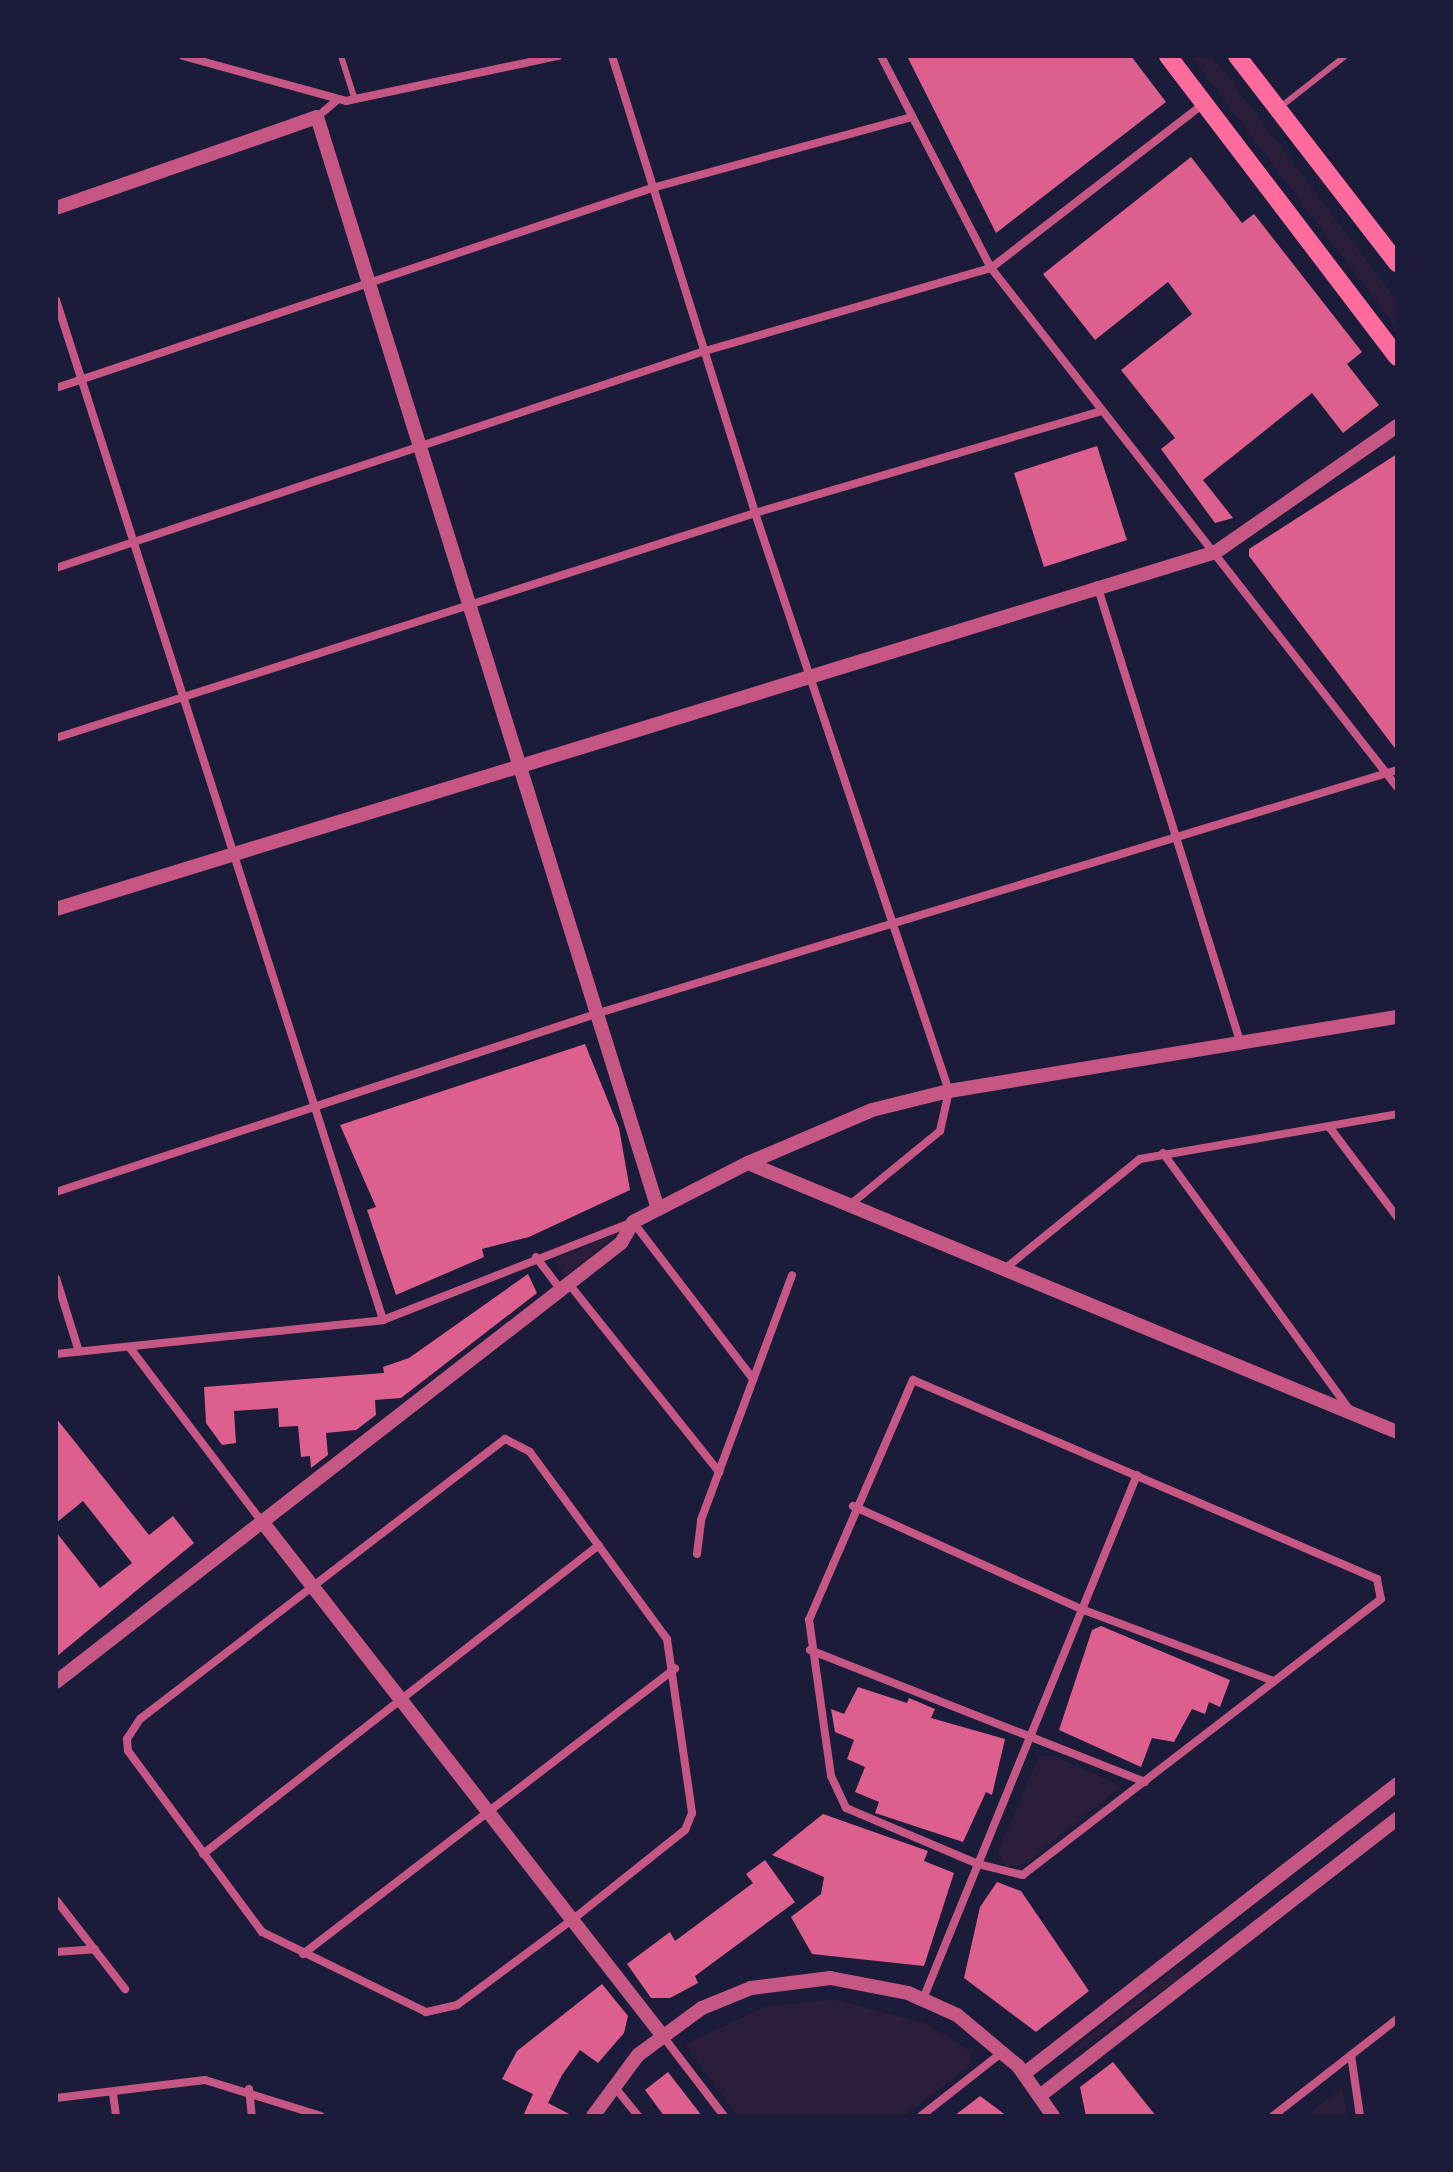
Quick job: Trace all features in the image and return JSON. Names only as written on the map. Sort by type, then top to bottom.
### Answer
[{"type":"main road","points":[[1168,56],[1397,357]]},
{"type":"main road","points":[[1237,56],[1397,263]]},
{"type":"street","points":[[183,56],[337,100],[355,100],[558,56]]},
{"type":"street","points":[[612,56],[755,513],[949,1091],[940,1131],[846,1207]]},
{"type":"street","points":[[881,56],[991,268],[1397,787]]},
{"type":"street","points":[[56,208],[317,117],[337,100]]},
{"type":"street","points":[[56,568],[421,442],[705,351],[991,268],[1203,104]]},
{"type":"street","points":[[317,117],[602,1012],[658,1209]]},
{"type":"street","points":[[56,388],[652,188],[911,117]]},
{"type":"street","points":[[56,300],[79,380],[187,694],[383,1320]]},
{"type":"street","points":[[56,738],[755,513],[1101,411]]},
{"type":"street","points":[[56,909],[236,856],[1097,584],[1216,552],[1397,426]]},
{"type":"street","points":[[1097,584],[1240,1041]]},
{"type":"street","points":[[56,1192],[316,1110],[602,1012],[1397,770]]},
{"type":"street","points":[[56,1354],[383,1320],[536,1257],[633,1222],[748,1163],[872,1110],[949,1091],[1397,1017]]},
{"type":"street","points":[[1007,1267],[1119,1173],[1163,1153],[1330,1128],[1397,1114]]},
{"type":"street","points":[[1330,1128],[1397,1217]]},
{"type":"street","points":[[1163,1153],[1352,1414]]},
{"type":"street","points":[[748,1163],[846,1207],[1007,1267],[1397,1432]]},
{"type":"street","points":[[56,1682],[264,1524],[621,1243],[633,1222]]},
{"type":"street","points":[[633,1222],[753,1379]]},
{"type":"street","points":[[536,1257],[565,1287],[719,1472]]},
{"type":"street","points":[[697,1554],[719,1472],[792,1275]]},
{"type":"street","points":[[56,1278],[79,1352]]},
{"type":"street","points":[[130,1348],[398,1702],[573,1919],[718,2114]]},
{"type":"street","points":[[913,1380],[1137,1475],[1377,1579],[1384,1592],[1377,1605],[1271,1680],[1023,1875],[978,1864],[841,1801],[810,1650],[812,1609],[853,1506],[913,1380]]},
{"type":"street","points":[[505,1439],[530,1452],[599,1545],[655,1618],[675,1669],[691,1821],[573,1919],[457,2005],[435,2013],[303,1954],[262,1932],[128,1751],[140,1719],[315,1592],[505,1439]]},
{"type":"street","points":[[923,1999],[1137,1475]]},
{"type":"street","points":[[853,1506],[1081,1609],[1271,1680]]},
{"type":"street","points":[[203,1854],[599,1545]]},
{"type":"street","points":[[810,1650],[1145,1782]]},
{"type":"street","points":[[303,1954],[484,1808],[675,1669]]},
{"type":"street","points":[[1025,2073],[1397,1784]]},
{"type":"street","points":[[1041,2095],[1397,1819]]},
{"type":"street","points":[[56,1900],[125,1989]]},
{"type":"street","points":[[56,1952],[95,1949]]},
{"type":"street","points":[[1180,1952],[1198,1974]]},
{"type":"street","points":[[593,2116],[613,2085],[662,2035],[726,1997],[793,1980],[857,1980],[923,1999],[1004,2051],[1025,2073],[1053,2116]]},
{"type":"street","points":[[1273,2116],[1397,2019]]},
{"type":"street","points":[[921,2116],[1004,2051]]},
{"type":"street","points":[[1351,2055],[1360,2116]]},
{"type":"street","points":[[56,2098],[113,2094],[205,2080],[249,2089],[321,2116]]},
{"type":"street","points":[[613,2085],[638,2116]]},
{"type":"street","points":[[249,2089],[252,2116]]},
{"type":"street","points":[[113,2094],[116,2116]]},
{"type":"lane","points":[[341,56],[355,100]]},
{"type":"lane","points":[[1276,110],[1345,56]]},
{"type":"shaded area","points":[[1191,56],[1213,57],[1397,301],[1397,329]]},
{"type":"shaded area","points":[[618,1233],[566,1276],[555,1261],[556,1258]]},
{"type":"shaded area","points":[[1039,1756],[1054,1756],[1122,1786],[1025,1864],[1006,1867],[998,1851]]},
{"type":"shaded area","points":[[1179,1966],[1185,1974],[1068,2058],[1079,2043]]},
{"type":"shaded area","points":[[832,1999],[928,2024],[970,2051],[971,2065],[904,2116],[738,2116],[685,2045],[764,2007]]},
{"type":"shaded area","points":[[1342,2087],[1347,2116],[1307,2116]]},
{"type":"building","points":[[907,56],[1131,56],[1166,102],[996,233]]},
{"type":"building","points":[[1191,157],[1242,223],[1254,214],[1362,352],[1347,364],[1379,405],[1343,433],[1312,393],[1203,480],[1233,518],[1215,523],[1161,449],[1175,438],[1121,370],[1192,314],[1168,282],[1095,340],[1043,274]]},
{"type":"building","points":[[1097,446],[1127,540],[1044,567],[1014,473]]},
{"type":"building","points":[[1397,454],[1397,751],[1249,556],[1249,549]]},
{"type":"building","points":[[585,1044],[619,1128],[630,1190],[529,1237],[482,1249],[484,1257],[396,1295],[367,1210],[376,1207],[340,1125]]},
{"type":"building","points":[[528,1274],[537,1293],[401,1398],[375,1400],[376,1415],[356,1430],[326,1433],[328,1455],[311,1468],[310,1456],[301,1457],[298,1426],[279,1427],[278,1408],[234,1411],[236,1443],[222,1445],[206,1423],[204,1387],[384,1373],[383,1367],[409,1358]]},
{"type":"building","points":[[56,1418],[149,1535],[173,1516],[194,1543],[56,1657],[56,1532],[100,1588],[132,1563],[83,1501],[56,1523]]},
{"type":"building","points":[[1101,1626],[1230,1680],[1220,1707],[1209,1702],[1205,1714],[1192,1709],[1174,1742],[1152,1738],[1141,1767],[1059,1730],[1092,1630]]},
{"type":"building","points":[[858,1687],[907,1703],[909,1698],[935,1709],[931,1718],[1005,1739],[992,1795],[986,1792],[963,1842],[875,1813],[879,1802],[855,1792],[865,1767],[847,1759],[854,1740],[835,1732],[831,1709],[844,1714]]},
{"type":"building","points":[[823,1814],[928,1851],[924,1861],[954,1873],[924,1966],[812,1954],[791,1917],[821,1894],[824,1877],[772,1855]]},
{"type":"building","points":[[765,1860],[795,1902],[695,1976],[698,1983],[670,1998],[651,1998],[627,1964],[670,1932],[675,1941],[753,1883],[746,1874]]},
{"type":"building","points":[[997,1882],[1021,1891],[1089,1991],[1036,2032],[964,1978],[980,1907]]},
{"type":"building","points":[[602,1984],[628,2016],[624,2033],[598,2063],[580,2050],[562,2075],[548,2103],[573,2116],[523,2116],[533,2094],[502,2079],[517,2051]]},
{"type":"building","points":[[1113,2062],[1156,2116],[1086,2116],[1080,2087]]},
{"type":"building","points":[[668,2072],[702,2116],[664,2116],[645,2090]]},
{"type":"building","points":[[980,2096],[1007,2116],[954,2116]]}]
